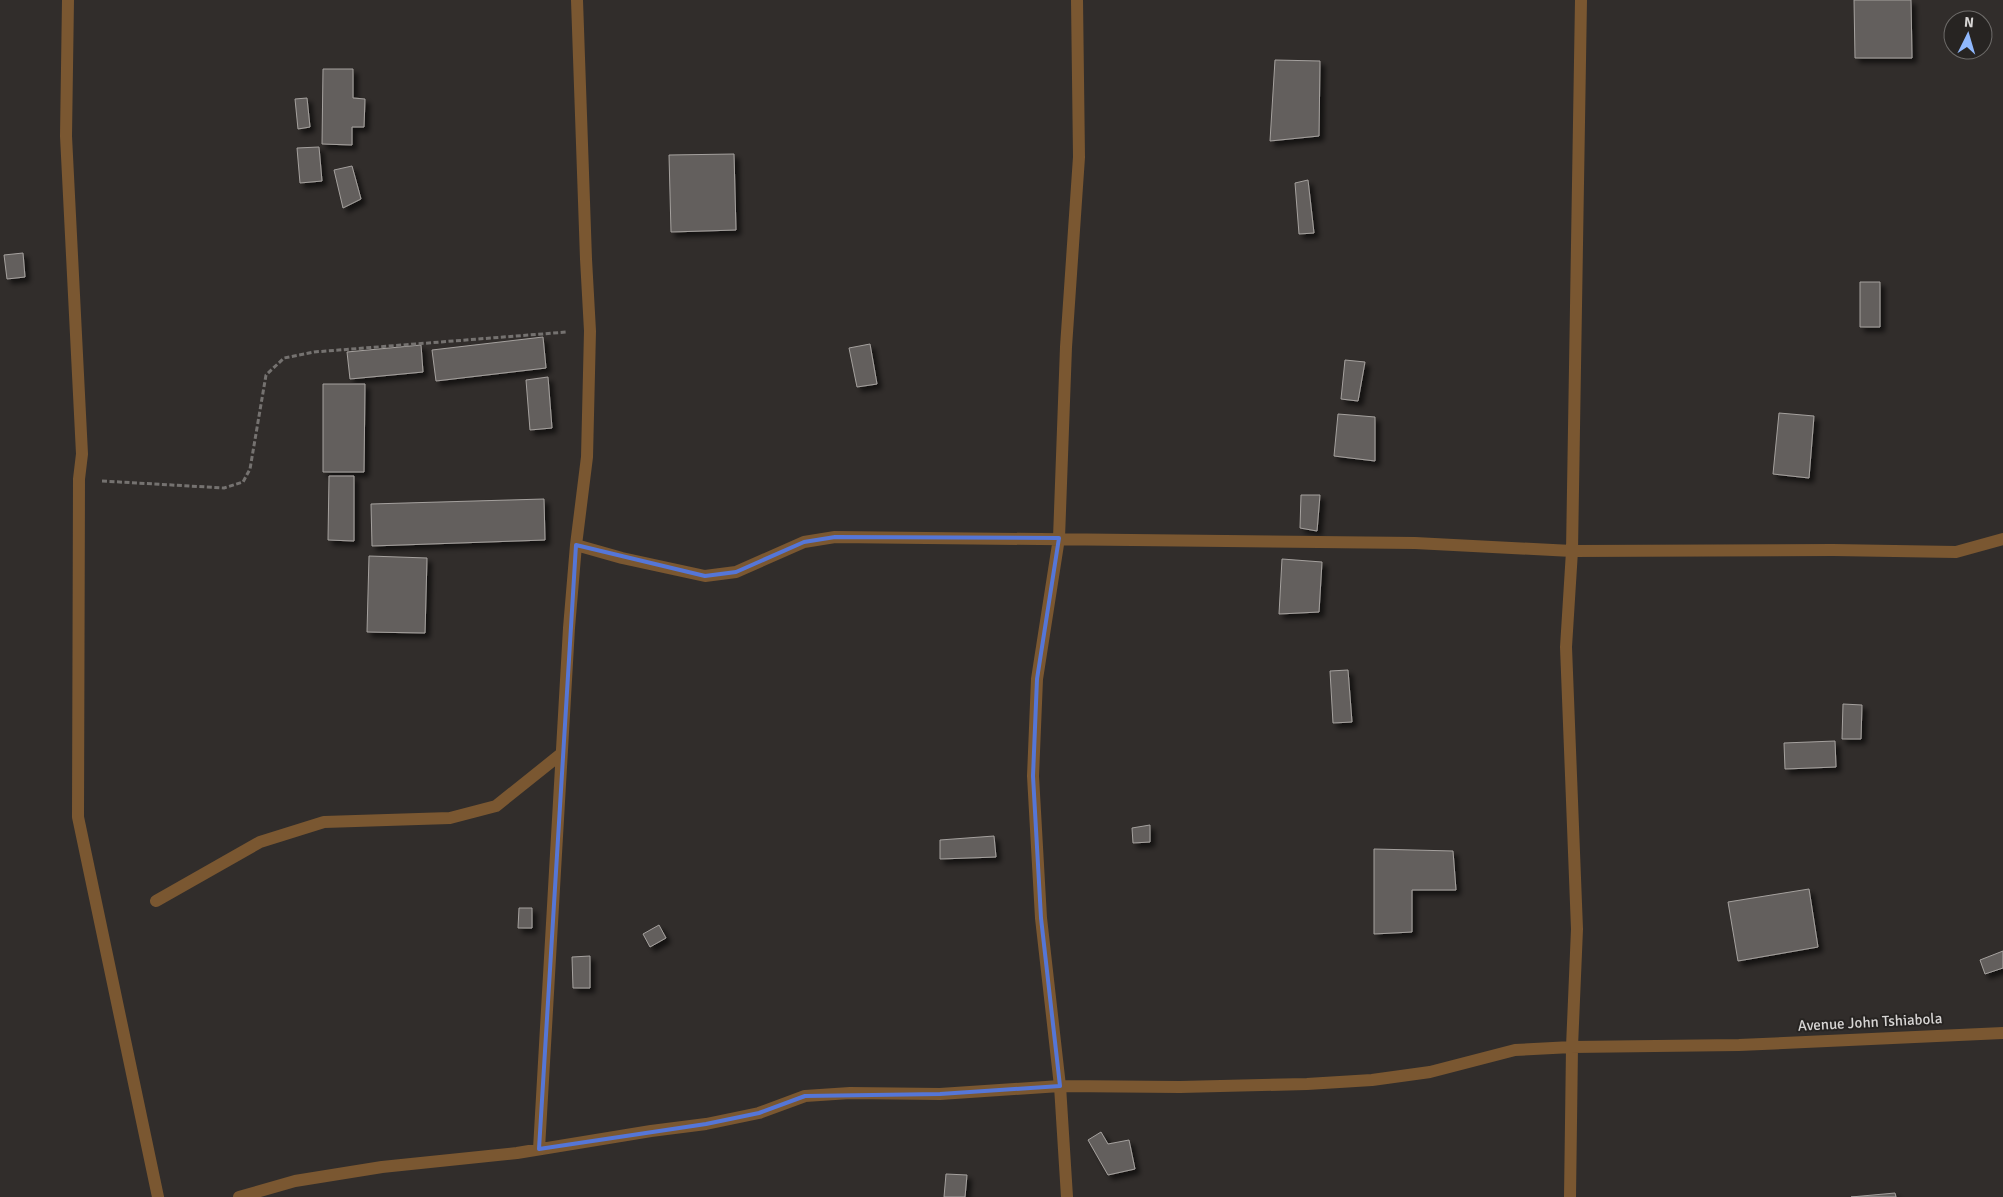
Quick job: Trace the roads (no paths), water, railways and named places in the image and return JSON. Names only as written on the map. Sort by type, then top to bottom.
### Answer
[{"type":"street","points":[[68,0],[66,136],[82,454],[79,479],[78,818],[158,1197]]},
{"type":"street","points":[[539,1149],[561,754],[576,545],[587,457],[590,331],[577,0]]},
{"type":"street","points":[[1067,1197],[1060,1086],[1041,918],[1033,776],[1037,679],[1059,538],[1066,348],[1079,157],[1077,0]]},
{"type":"street","points":[[1570,1197],[1572,1046],[1577,929],[1566,647],[1572,551],[1582,0]]},
{"type":"street","points":[[576,545],[622,558],[705,576],[736,572],[804,542],[834,537],[1415,542],[1572,551],[1833,550],[1956,552],[2003,539]]},
{"type":"street","points":[[156,901],[260,842],[324,822],[450,818],[496,806],[561,754]]},
{"type":"street","name":"Avenue John Tshiabola","points":[[239,1197],[295,1180],[382,1167],[539,1149],[715,1122],[759,1113],[805,1096],[850,1092],[940,1094],[1060,1086],[1180,1087],[1307,1084],[1372,1080],[1430,1072],[1515,1050],[1572,1046],[1739,1044],[2003,1033]]}]
